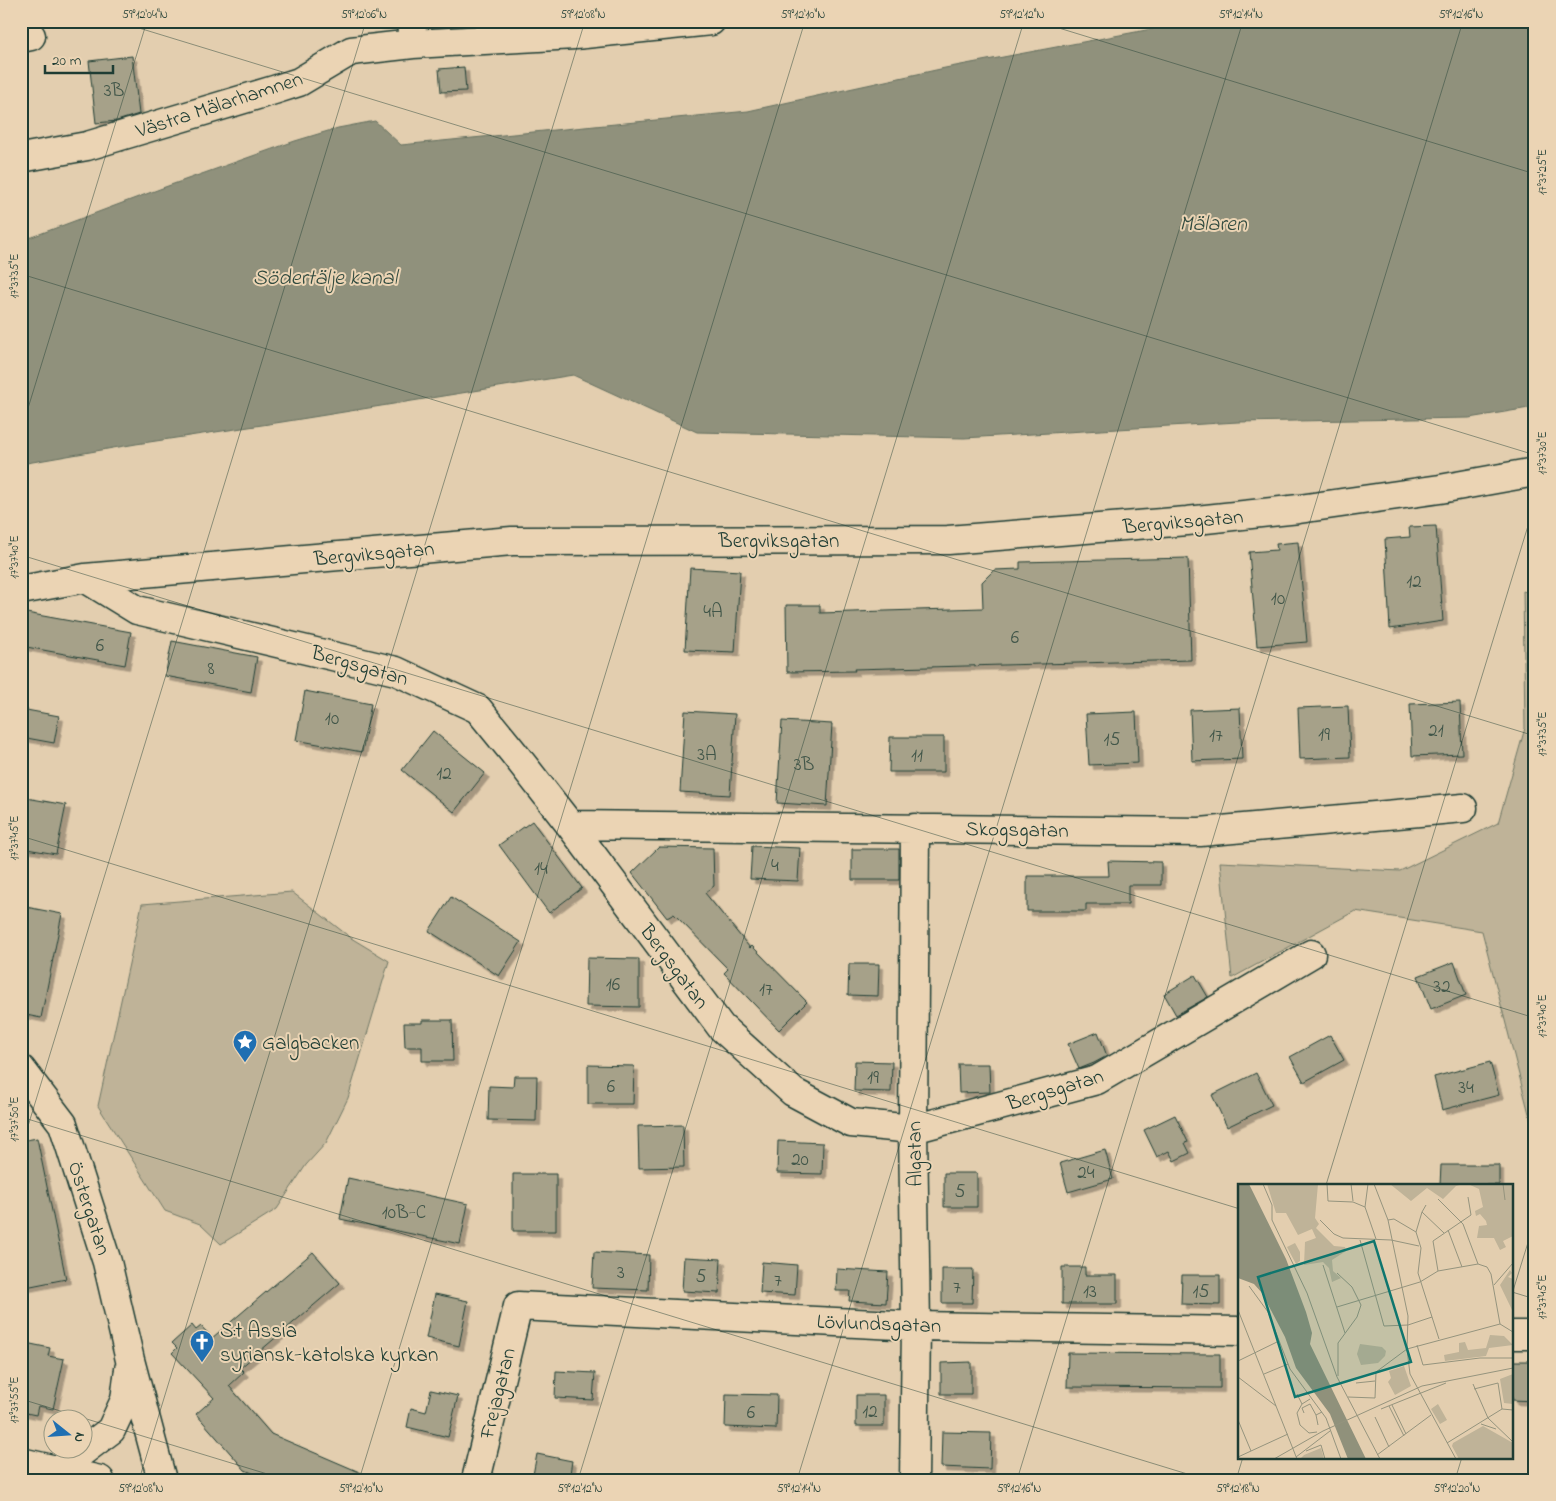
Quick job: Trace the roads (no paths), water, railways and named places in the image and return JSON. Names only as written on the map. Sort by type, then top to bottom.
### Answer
[{"type":"street","name":"Västra Mälarhamnen","points":[[21,158],[87,146],[274,90],[299,82],[351,51],[412,33],[576,35],[711,21]]},
{"type":"street","name":"Bergviksgatan","points":[[21,590],[85,578],[512,541],[948,540],[1187,521],[1299,509],[1440,489],[1535,472]]},
{"type":"street","name":"Bergsgatan","points":[[85,578],[136,610],[396,671],[478,710],[570,825],[721,1027],[793,1092],[851,1122],[913,1130],[1097,1080],[1311,954]]},
{"type":"street","name":"Skogsgatan","points":[[570,825],[1200,832],[1463,808]]},
{"type":"street","name":"Algatan","points":[[914,1480],[916,1326],[913,1130],[915,828]]},
{"type":"street","name":"Östergatan","points":[[21,1069],[63,1124],[107,1262],[130,1360],[162,1480]]},
{"type":"street","name":"Lövlundsgatan","points":[[518,1306],[916,1326],[1238,1331]]},
{"type":"street","name":"Frejagatan","points":[[476,1480],[518,1306]]},
{"type":"street","points":[[1514,1335],[1535,1335]]},
{"type":"street","name":"Östergatan","points":[[58,1470],[110,1430],[125,1400],[130,1360]]},
{"type":"street","points":[[21,1462],[100,1480]]},
{"type":"water","name":"Mälaren","points":[[1194,21],[1535,21],[1535,407],[1469,418],[1238,422],[964,438],[697,432],[573,375],[21,464],[21,241],[295,141],[338,128],[375,121],[401,145],[748,111],[945,68]]},
{"type":"place","name":"Galgbacken","points":[[245,1063]]},
{"type":"place","name":"S:t Assia syriansk-katolska kyrkan","points":[[202,1363]]},
{"type":"water label","name":"Södertälje kanal","points":[[325,276]]}]
